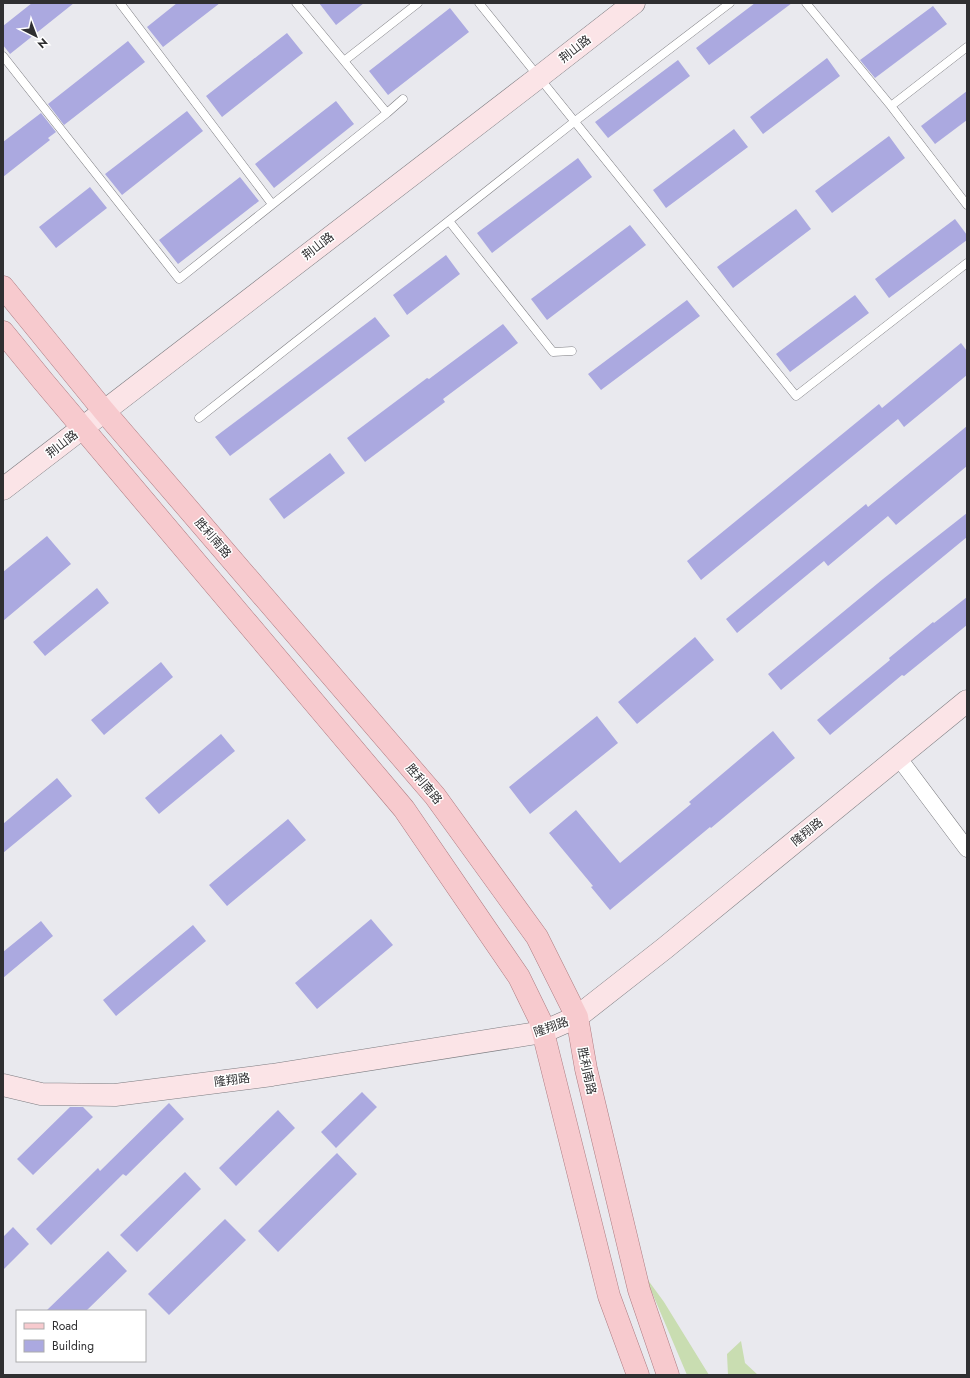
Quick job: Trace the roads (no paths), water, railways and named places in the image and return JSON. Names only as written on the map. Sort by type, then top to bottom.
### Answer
[{"type":"main road","name":"胜利南路","points":[[3,287],[104,411],[435,796],[537,937],[577,1018],[586,1069],[639,1290],[668,1375]]},
{"type":"main road","points":[[3,332],[404,809],[519,977],[540,1020],[609,1296],[638,1375]]},
{"type":"street","name":"荆山路","points":[[3,489],[539,78],[634,3]]},
{"type":"street","name":"隆翔路","points":[[3,1085],[41,1094],[115,1095],[272,1075],[543,1032],[577,1018],[967,701]]},
{"type":"street","points":[[898,757],[967,849]]},
{"type":"lane","points":[[120,3],[272,204]]},
{"type":"lane","points":[[296,3],[387,113]]},
{"type":"lane","points":[[344,61],[418,3]]},
{"type":"lane","points":[[479,3],[796,396],[967,263]]},
{"type":"lane","points":[[199,418],[574,122],[730,3]]},
{"type":"lane","points":[[806,3],[891,106],[967,205]]},
{"type":"lane","points":[[891,106],[967,47]]},
{"type":"lane","points":[[3,56],[179,279],[403,99]]},
{"type":"lane","points":[[449,221],[553,352],[572,351]]}]
